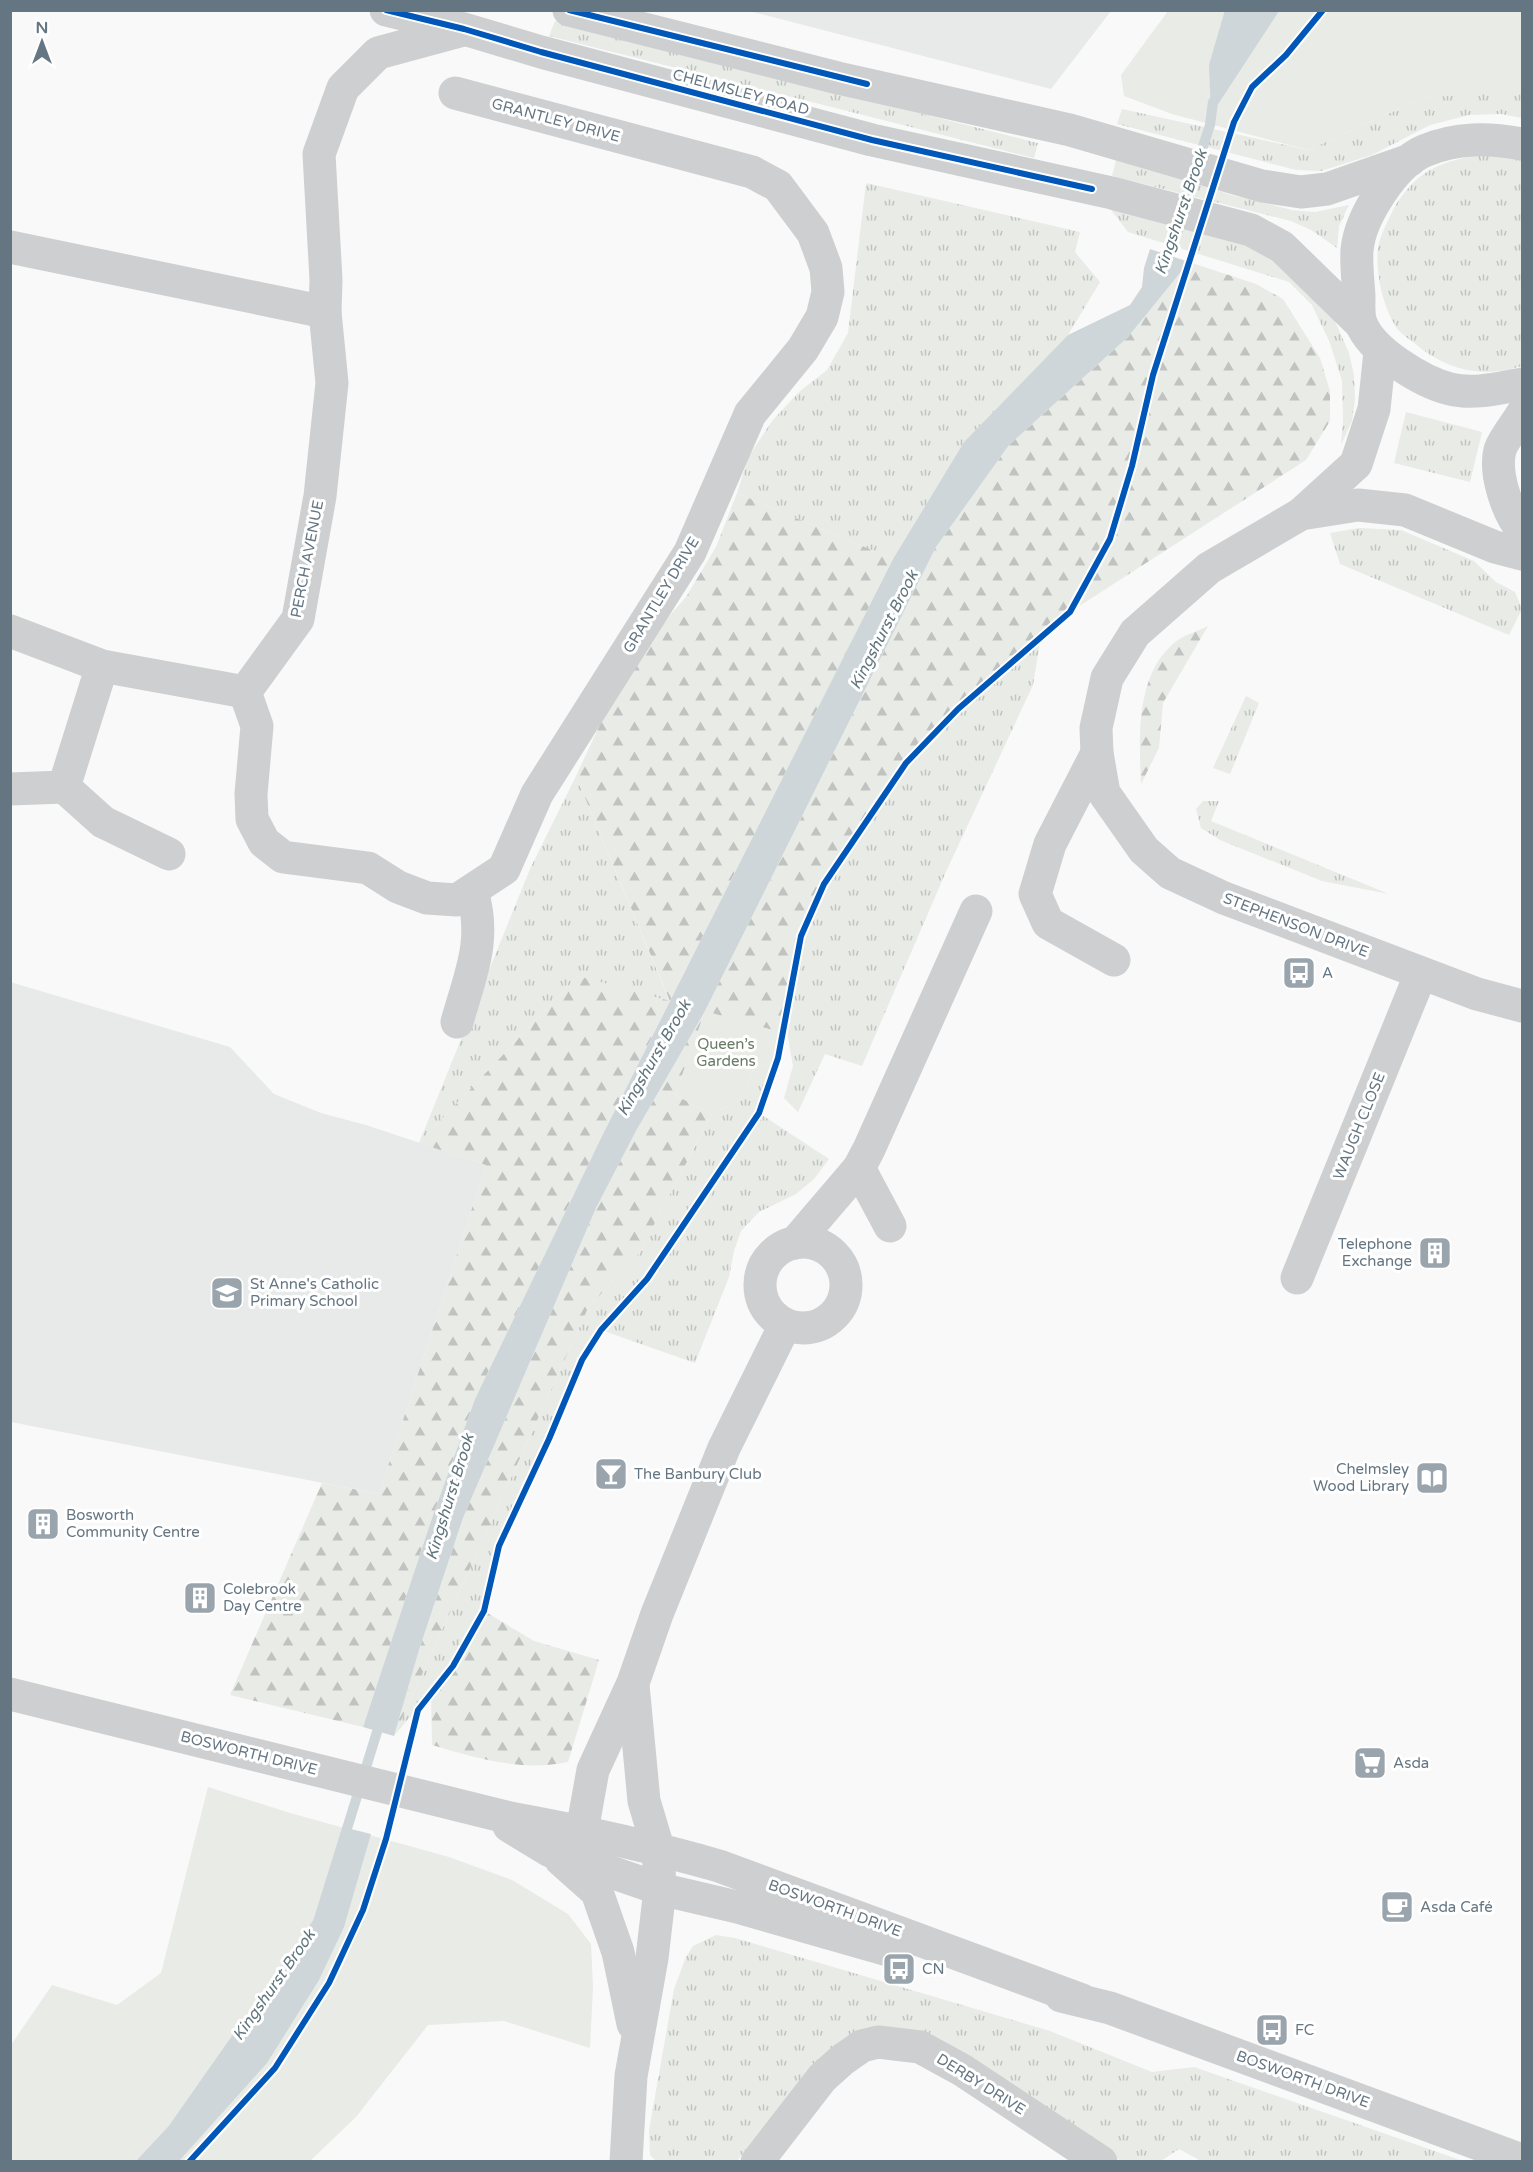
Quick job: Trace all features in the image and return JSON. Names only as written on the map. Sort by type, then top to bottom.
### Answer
[{"type":"street","name":"CHELMSLEY ROAD","points":[[386,10],[464,29],[541,52],[872,140],[1112,193],[1251,230],[1281,247],[1360,323],[1380,351]]},
{"type":"street","points":[[569,10],[838,78],[1070,130],[1128,145],[1262,186],[1301,192],[1327,189],[1410,160]]},
{"type":"street","name":"PERCH AVENUE","points":[[245,692],[298,619],[320,496],[332,382],[325,312],[326,280],[318,154],[343,88],[378,53],[464,29]]},
{"type":"street","name":"GRANTLEY DRIVE","points":[[245,692],[257,726],[251,794],[252,819],[264,842],[283,857],[368,868],[398,887],[427,898],[457,900],[472,891],[504,869],[537,794],[690,552],[750,414],[803,349],[822,317],[828,292],[826,268],[813,233],[778,186],[770,181],[752,172],[455,93]]},
{"type":"street","points":[[1360,323],[1357,248],[1368,213],[1382,188],[1410,160],[1423,151],[1451,142],[1488,138],[1522,144]]},
{"type":"street","points":[[10,247],[325,312]]},
{"type":"street","points":[[1114,960],[1048,923],[1035,894],[1050,844],[1097,753],[1096,729],[1107,678],[1135,633],[1209,568],[1301,514],[1356,464],[1374,409],[1380,351],[1417,375],[1450,389],[1484,391],[1522,384]]},
{"type":"street","points":[[1522,414],[1500,450],[1500,473],[1509,510],[1522,530]]},
{"type":"street","points":[[1301,514],[1358,504],[1405,510],[1495,547],[1522,554]]},
{"type":"street","points":[[10,631],[102,666],[245,692]]},
{"type":"street","points":[[64,787],[102,666]]},
{"type":"street","name":"STEPHENSON DRIVE","points":[[1097,753],[1104,793],[1144,850],[1170,873],[1224,898],[1421,973],[1477,994],[1522,1006]]},
{"type":"street","points":[[10,789],[64,787],[103,822],[169,854]]},
{"type":"street","points":[[457,1022],[478,948],[479,919],[472,891]]},
{"type":"street","points":[[795,1243],[859,1168],[976,911]]},
{"type":"street","name":"WAUGH CLOSE","points":[[1297,1278],[1421,973]]},
{"type":"street","points":[[859,1168],[890,1226]]},
{"type":"street","points":[[808,1242],[821,1246],[841,1264],[846,1277],[846,1292],[841,1306],[833,1317],[810,1328],[785,1325],[765,1307],[761,1294],[760,1280],[771,1256],[782,1247],[795,1243],[808,1242]]},
{"type":"street","points":[[612,1872],[582,1831],[593,1770],[633,1683],[657,1614],[721,1455],[785,1325]]},
{"type":"street","points":[[626,2162],[631,2076],[652,1958],[660,1889],[658,1848],[644,1801],[633,1683]]},
{"type":"street","name":"BOSWORTH DRIVE","points":[[10,1694],[486,1812],[658,1848],[719,1866],[1522,2160]]},
{"type":"street","name":"BOSWORTH DRIVE","points":[[486,1812],[550,1851],[660,1889],[737,1907],[1007,1984],[1083,2000]]},
{"type":"street","points":[[550,1851],[597,1892],[618,1952],[636,2040]]},
{"type":"street","name":"DERBY DRIVE","points":[[757,2162],[822,2078],[862,2046],[878,2042],[920,2047],[962,2070],[1101,2162]]},
{"type":"shaded area","points":[[1111,10],[1051,89],[749,11]]},
{"type":"shaded area","name":"St Anne's Catholic Primary School","points":[[10,982],[230,1047],[274,1094],[321,1113],[366,1125],[486,1165],[379,1494],[11,1422]]},
{"type":"green space","points":[[1168,11],[1522,11],[1522,95],[1499,92],[1423,98],[1308,150],[1172,114],[1124,96],[1121,75]]},
{"type":"green space","points":[[555,21],[1038,143],[1034,158],[549,36]]},
{"type":"green space","points":[[1522,88],[1522,118],[1501,114],[1469,115],[1430,125],[1372,155],[1321,171],[1296,170],[1117,124],[1122,109],[1308,150],[1423,98]]},
{"type":"green space","points":[[1118,152],[1183,179],[1231,195],[1292,210],[1315,212],[1349,205],[1339,226],[1337,248],[1311,230],[1291,221],[1112,176]]},
{"type":"green space","points":[[1491,153],[1522,157],[1522,366],[1507,370],[1478,372],[1438,359],[1425,352],[1398,329],[1391,319],[1384,300],[1377,257],[1384,228],[1404,193],[1414,182],[1424,173],[1444,164]]},
{"type":"green space","points":[[866,183],[1080,232],[1075,252],[1100,282],[1068,335],[964,442],[893,559],[737,493],[749,456],[772,421],[800,391],[827,370],[848,333]]},
{"type":"green space","points":[[1105,202],[1233,235],[1283,261],[1335,321],[1349,353],[1354,375],[1355,399],[1352,421],[1341,445],[1342,381],[1330,343],[1312,305],[1289,282],[1128,232]]},
{"type":"green space","points":[[1189,262],[1256,284],[1283,299],[1320,358],[1330,391],[1330,421],[1306,460],[1070,612],[958,709],[906,763],[824,884],[801,936],[783,1033],[705,1012],[675,1095],[712,1114],[639,1253],[588,1308],[394,1736],[419,1650],[463,1518],[596,1208],[636,1131],[705,1011],[936,547],[1009,445],[1128,337]]},
{"type":"green space","points":[[1406,412],[1482,432],[1470,482],[1394,463]]},
{"type":"green space","points":[[737,493],[893,559],[603,1134],[475,1399],[433,1515],[363,1727],[230,1695],[322,1483],[379,1494],[486,1165],[419,1143],[578,976],[670,1001],[576,776],[612,699],[650,638],[686,597],[716,547]]},
{"type":"green space","points":[[1359,528],[1401,530],[1474,561],[1496,582],[1515,592],[1522,609],[1509,635],[1340,564],[1330,533]]},
{"type":"green space","points":[[1208,626],[1163,703],[1159,748],[1141,784],[1140,726],[1147,687],[1154,669],[1164,653],[1178,640]]},
{"type":"green space","points":[[1041,636],[1033,685],[945,874],[862,1066],[825,1054],[798,1112],[784,1098],[793,1066],[785,1021],[801,936],[824,884],[906,763],[958,709]]},
{"type":"green space","points":[[1246,696],[1259,703],[1230,774],[1213,768]]},
{"type":"green space","points":[[576,776],[670,1002],[578,976],[419,1143],[530,869]]},
{"type":"green space","points":[[1203,801],[1219,801],[1211,821],[1389,894],[1322,881],[1220,840],[1201,828],[1196,809]]},
{"type":"green space","name":"Queen’s Gardens","points":[[705,1011],[783,1033],[778,1058],[752,1072],[740,1100],[712,1114],[675,1095]]},
{"type":"green space","points":[[778,1058],[759,1113],[829,1159],[814,1179],[796,1194],[759,1212],[741,1231],[729,1277],[695,1363],[601,1330],[582,1360],[549,1439],[499,1546],[484,1611],[453,1666],[394,1736],[588,1308],[639,1253],[712,1114],[740,1100],[752,1072]]},
{"type":"green space","points":[[484,1611],[534,1641],[599,1660],[568,1762],[534,1765],[499,1762],[432,1745],[431,1693],[453,1666]]},
{"type":"green space","points":[[208,1787],[290,1813],[449,1857],[512,1880],[568,1914],[591,1944],[593,1987],[590,2048],[504,2021],[428,2025],[356,2117],[310,2161],[11,2162],[11,2045],[52,1985],[117,2005],[161,1973]]},
{"type":"green space","points":[[716,1935],[735,1938],[1050,2031],[1152,2072],[1194,2067],[1463,2161],[1203,2162],[1179,2149],[1161,2161],[1121,2161],[953,2049],[901,2031],[769,2122],[737,2161],[656,2161],[650,2155],[649,2130],[674,1989],[686,1957],[693,1946]]},
{"type":"water","points":[[1225,10],[1279,11],[1211,115],[1209,65]]},
{"type":"water","points":[[1150,249],[1189,262],[1128,337],[1009,445],[936,547],[705,1011],[636,1131],[596,1208],[463,1518],[419,1650],[394,1736],[363,1727],[433,1515],[475,1399],[603,1134],[893,559],[964,442],[1068,335],[1130,305],[1142,287],[1144,268]]},
{"type":"water","points":[[347,1828],[371,1834],[344,1927],[319,1980],[267,2063],[179,2161],[142,2161],[172,2130],[318,1922]]},
{"type":"waterway","name":"Kingshurst Brook","points":[[1163,268],[1210,125],[1213,102]]},
{"type":"waterway","name":"Kingshurst Brook","points":[[142,2162],[172,2130],[318,1922],[381,1719]]},
{"type":"cycle path","points":[[386,10],[464,29],[541,52],[872,140],[1092,189]]},
{"type":"cycle path","points":[[569,10],[867,84]]},
{"type":"cycle path","points":[[189,2162],[275,2068],[329,1983],[363,1910],[386,1839],[418,1710],[453,1666],[484,1611],[499,1546],[549,1439],[582,1360],[601,1330],[647,1279],[759,1113],[778,1058],[801,936],[824,884],[906,763],[958,709],[1070,612],[1110,539],[1132,466],[1153,375],[1234,122],[1252,87],[1286,55],[1323,10]]},
{"type":"place","name":"A","points":[[1299,973]]},
{"type":"place","name":"Telephone Exchange","points":[[1435,1253]]},
{"type":"place","name":"St Anne's Catholic Primary School","points":[[227,1293]]},
{"type":"place","name":"The Banbury Club","points":[[611,1474]]},
{"type":"place","name":"Chelmsley Wood Library","points":[[1432,1478]]},
{"type":"place","name":"Bosworth Community Centre","points":[[43,1524]]},
{"type":"place","name":"Colebrook Day Centre","points":[[200,1598]]},
{"type":"place","name":"Asda","points":[[1370,1763]]},
{"type":"place","name":"Asda Café","points":[[1397,1907]]},
{"type":"place","name":"CN","points":[[899,1969]]},
{"type":"place","name":"FC","points":[[1272,2030]]}]
